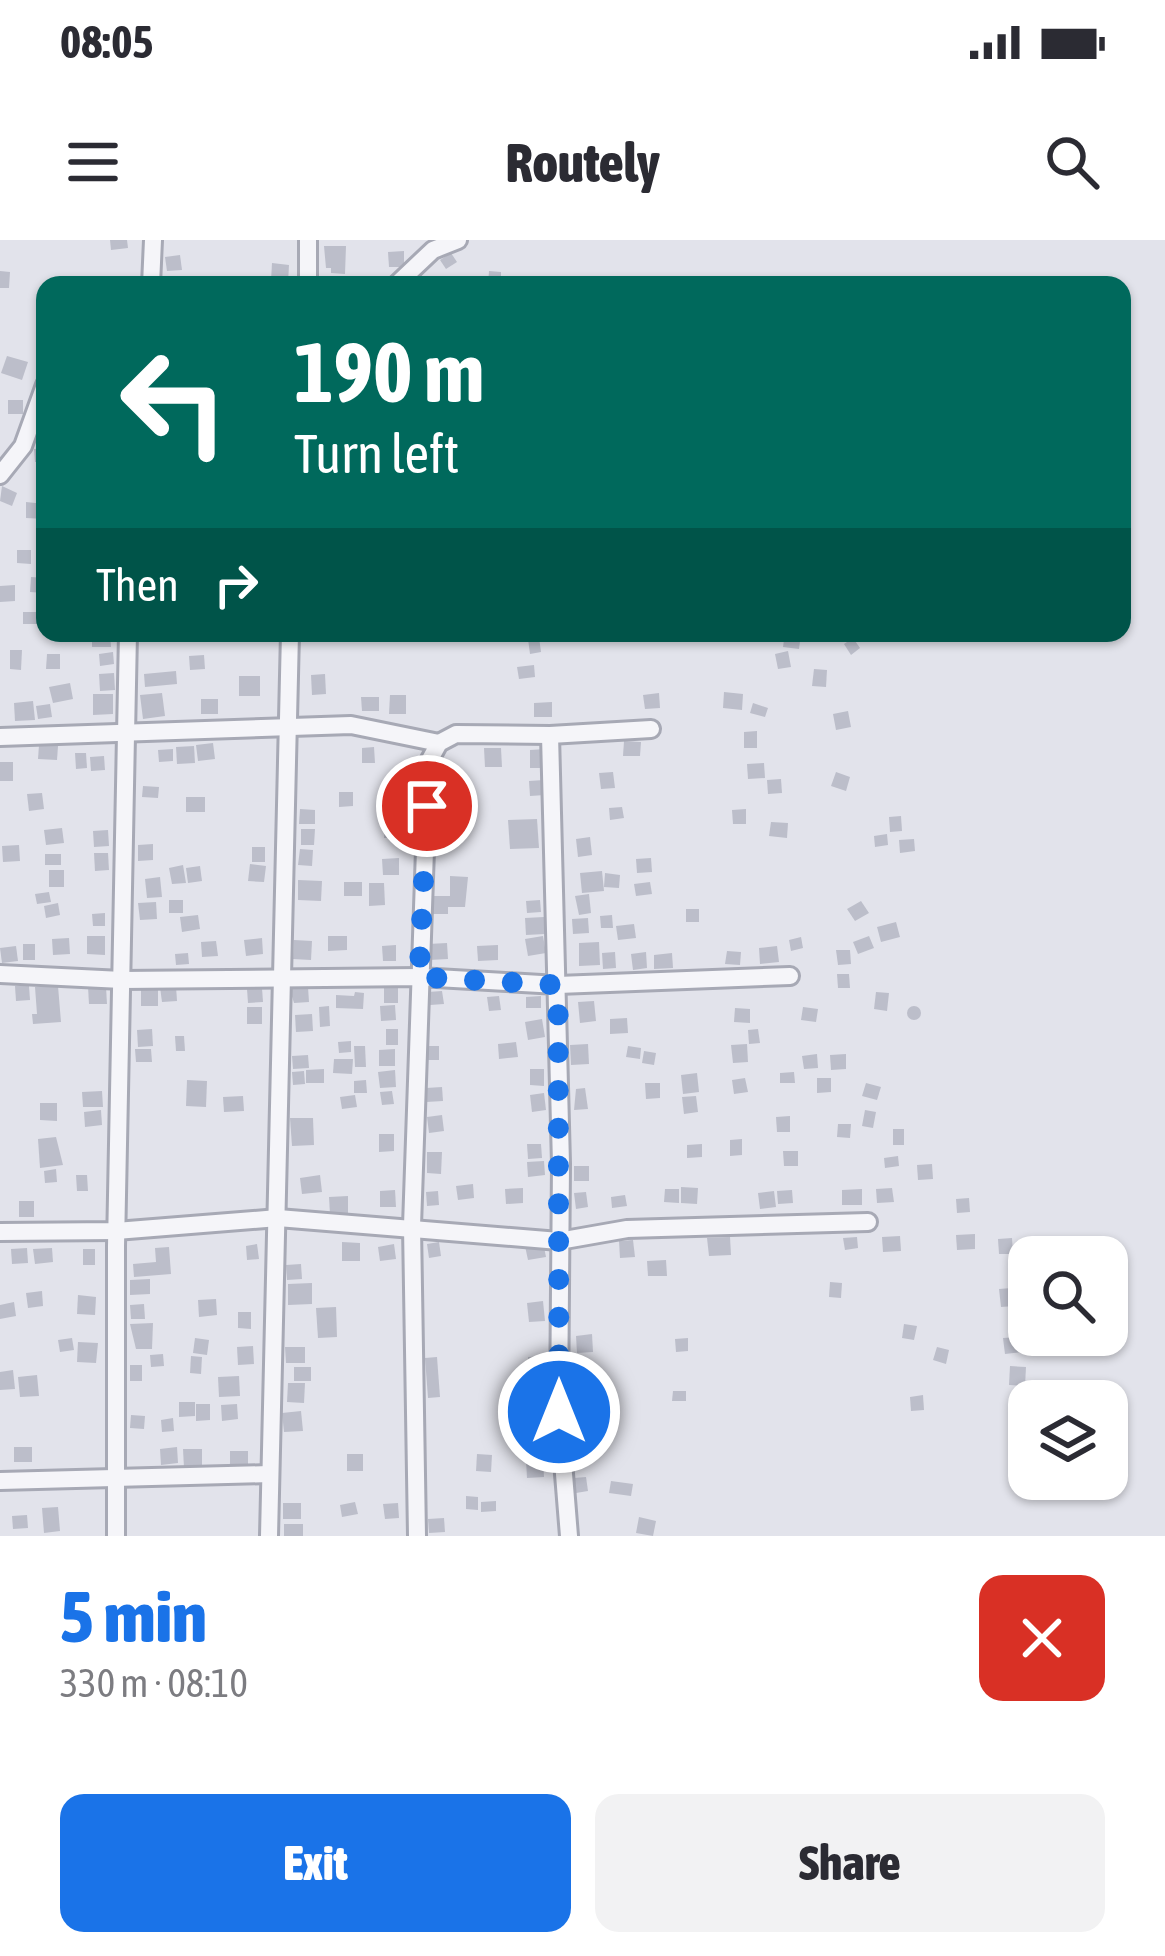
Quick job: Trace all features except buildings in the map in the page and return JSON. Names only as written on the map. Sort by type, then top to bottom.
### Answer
[{"type":"street","points":[[151,276],[153,240]]},
{"type":"street","points":[[308,240],[308,276]]},
{"type":"street","points":[[406,276],[434,250],[458,240]]},
{"type":"street","points":[[0,475],[23,446],[36,411]]},
{"type":"street","points":[[116,1536],[116,1232],[128,642]]},
{"type":"street","points":[[268,1536],[290,642]]},
{"type":"street","points":[[0,737],[351,725],[439,742],[456,734],[651,729]]},
{"type":"street","points":[[550,735],[558,985],[559,1412],[569,1536]]},
{"type":"street","points":[[417,1536],[412,1226],[428,763],[439,742]]},
{"type":"street","points":[[0,974],[122,980],[419,977],[558,985],[790,976]]},
{"type":"street","points":[[0,1232],[116,1232],[278,1218],[559,1241],[627,1229],[868,1222]]},
{"type":"street","points":[[0,1481],[269,1474]]},
{"type":"route","points":[[427,806],[419,977],[558,985],[559,1412]]}]
